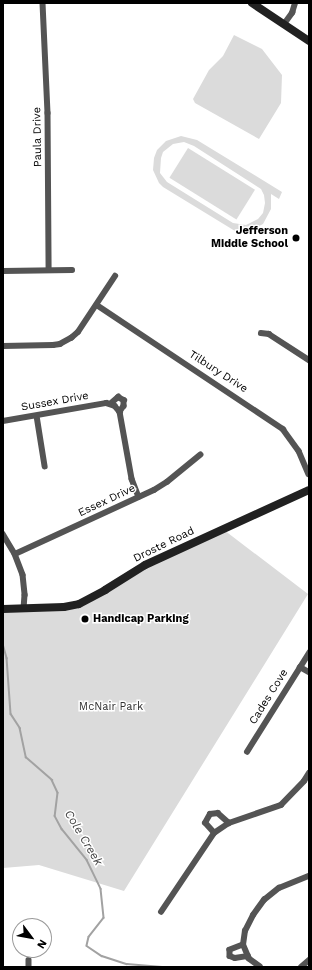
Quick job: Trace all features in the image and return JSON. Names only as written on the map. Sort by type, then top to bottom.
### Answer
[{"type":"street","name":"Paula Drive","points":[[43,3],[48,113],[49,270]]},
{"type":"street","points":[[252,3],[309,41]]},
{"type":"street","points":[[284,24],[292,13],[295,3]]},
{"type":"street","points":[[3,271],[72,270]]},
{"type":"street","points":[[3,346],[60,344],[78,332],[115,276]]},
{"type":"street","name":"Tilbury Drive","points":[[97,304],[284,428],[298,451],[309,474]]},
{"type":"street","points":[[261,333],[269,334],[309,360]]},
{"type":"street","name":"Sussex Drive","points":[[3,421],[110,404],[118,397],[124,400],[124,406],[120,412],[132,478],[139,497]]},
{"type":"street","points":[[110,404],[115,406],[120,412]]},
{"type":"street","points":[[37,416],[46,466]]},
{"type":"street","name":"Essex Drive","points":[[15,554],[139,497],[167,482],[200,455]]},
{"type":"street","name":"Droste Road","points":[[3,609],[64,607],[79,604],[106,590],[146,565],[309,490]]},
{"type":"street","points":[[3,534],[15,554],[23,575],[25,595],[24,608]]},
{"type":"street","name":"Cades Cove","points":[[246,752],[309,653]]},
{"type":"street","points":[[300,667],[309,672]]},
{"type":"street","points":[[161,912],[214,833],[229,823],[281,805],[304,781],[309,773]]},
{"type":"street","points":[[214,833],[206,823],[210,814],[218,813],[229,823]]},
{"type":"street","points":[[260,967],[248,956],[244,945],[245,931],[253,915],[264,900],[279,888],[309,876]]},
{"type":"street","points":[[244,945],[230,950],[230,956],[235,958],[248,956]]},
{"type":"street","points":[[29,960],[29,967]]},
{"type":"street","points":[[301,967],[309,960]]},
{"type":"green space","points":[[234,35],[262,49],[282,75],[281,103],[259,139],[195,103],[193,99],[209,70],[223,56]]},
{"type":"green space","points":[[181,136],[197,140],[282,192],[279,199],[271,194],[271,209],[263,224],[249,231],[235,231],[163,187],[159,183],[153,170],[154,158],[157,150],[166,141]],"holes":[[[184,142],[194,146],[261,189],[264,195],[265,203],[263,213],[258,219],[246,225],[233,223],[167,182],[160,173],[163,152],[173,144]]]},
{"type":"green space","points":[[188,148],[255,190],[236,220],[169,178]]},
{"type":"green space","name":"McNair Park","points":[[224,530],[308,594],[124,891],[39,865],[3,868],[3,608],[79,604],[145,565]]},
{"type":"waterway","name":"Cole Creek","points":[[3,644],[7,658],[11,714],[20,728],[26,757],[52,780],[58,793],[55,816],[62,829],[87,860],[101,889],[104,918],[89,937],[87,946],[102,956],[127,964],[165,967]]},
{"type":"place","name":"Jefferson Middle School","points":[[296,238]]},
{"type":"place","name":"Handicap Parking","points":[[85,619]]}]
